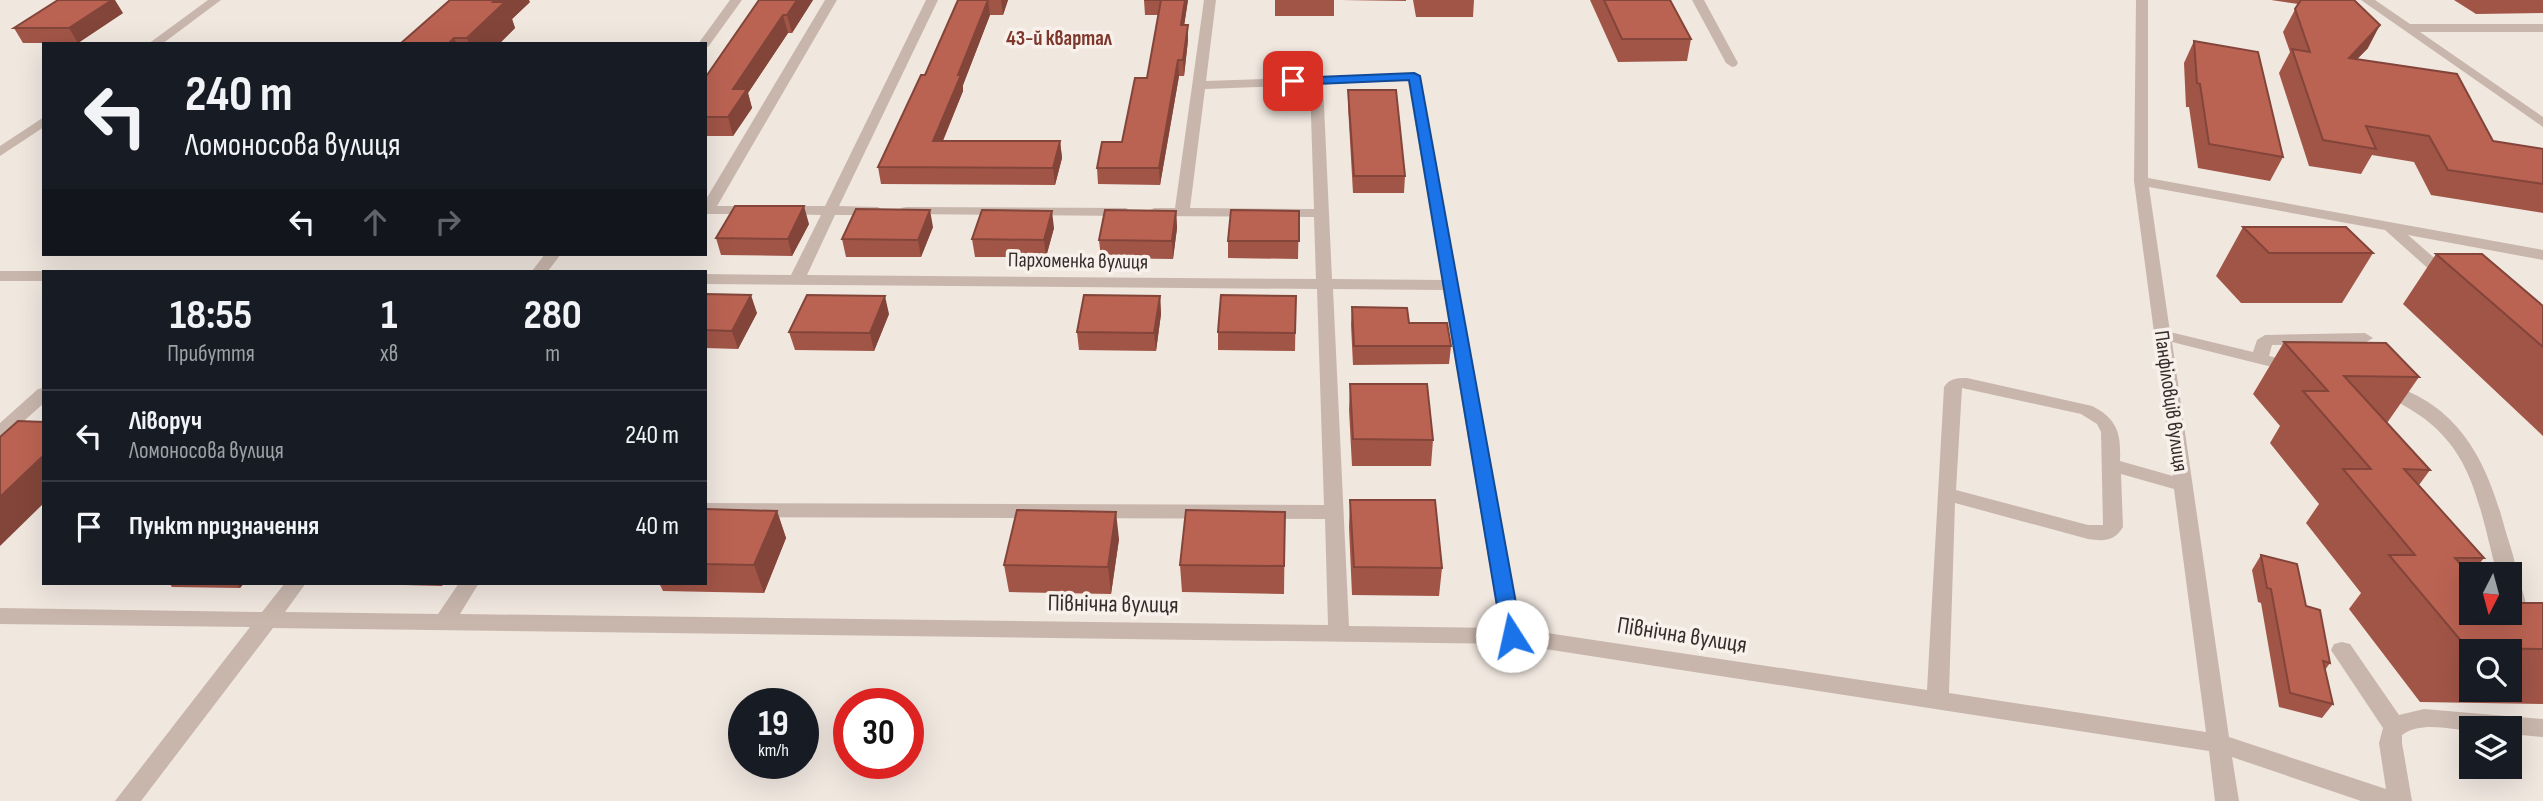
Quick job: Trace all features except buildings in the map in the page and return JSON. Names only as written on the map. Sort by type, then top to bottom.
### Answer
[{"type":"street","points":[[156,42],[215,0]]},
{"type":"street","points":[[705,42],[736,0]]},
{"type":"street","points":[[707,207],[831,0]]},
{"type":"street","points":[[797,279],[932,0]]},
{"type":"street","points":[[1182,212],[1210,0]]},
{"type":"street","points":[[1698,0],[1732,63]]},
{"type":"street","name":"Панфіловців вулиця","points":[[2142,0],[2141,181],[2227,801]]},
{"type":"street","points":[[2367,0],[2543,123]]},
{"type":"street","points":[[2407,28],[2543,28]]},
{"type":"street","points":[[1198,85],[1414,76],[1512,636]]},
{"type":"street","points":[[1316,80],[1339,634]]},
{"type":"street","points":[[0,152],[42,122]]},
{"type":"street","points":[[2141,181],[2543,255]]},
{"type":"street","points":[[707,209],[1322,213]]},
{"type":"street","points":[[2390,227],[2461,290]]},
{"type":"street","points":[[541,270],[551,256]]},
{"type":"street","points":[[0,276],[42,276]]},
{"type":"street","name":"Пархоменка вулиця","points":[[707,279],[1451,285]]},
{"type":"street","points":[[2162,335],[2311,371]]},
{"type":"street","points":[[2260,359],[2264,340],[2365,338]]},
{"type":"street","points":[[1938,700],[1947,494],[1953,387],[1958,383],[2086,410],[2102,417],[2110,427],[2113,527],[2105,534],[2088,532],[1947,494]]},
{"type":"street","points":[[2361,384],[2412,400],[2462,444],[2474,464],[2503,562]]},
{"type":"street","points":[[0,433],[42,395]]},
{"type":"street","points":[[2112,465],[2182,485]]},
{"type":"street","points":[[707,510],[1334,512]]},
{"type":"street","points":[[127,801],[294,585]]},
{"type":"street","points":[[444,622],[468,585]]},
{"type":"street","name":"Північна вулиця","points":[[0,616],[1512,636],[2218,743],[2391,801]]},
{"type":"street","points":[[2522,624],[2528,645]]},
{"type":"street","points":[[2343,650],[2395,727]]},
{"type":"street","points":[[2400,801],[2389,737],[2395,727],[2408,720],[2424,718],[2543,728]]},
{"type":"district","name":"43-й квартал","points":[[1059,38]]},
{"type":"route","points":[[1293,81],[1414,76],[1512,636]]}]
